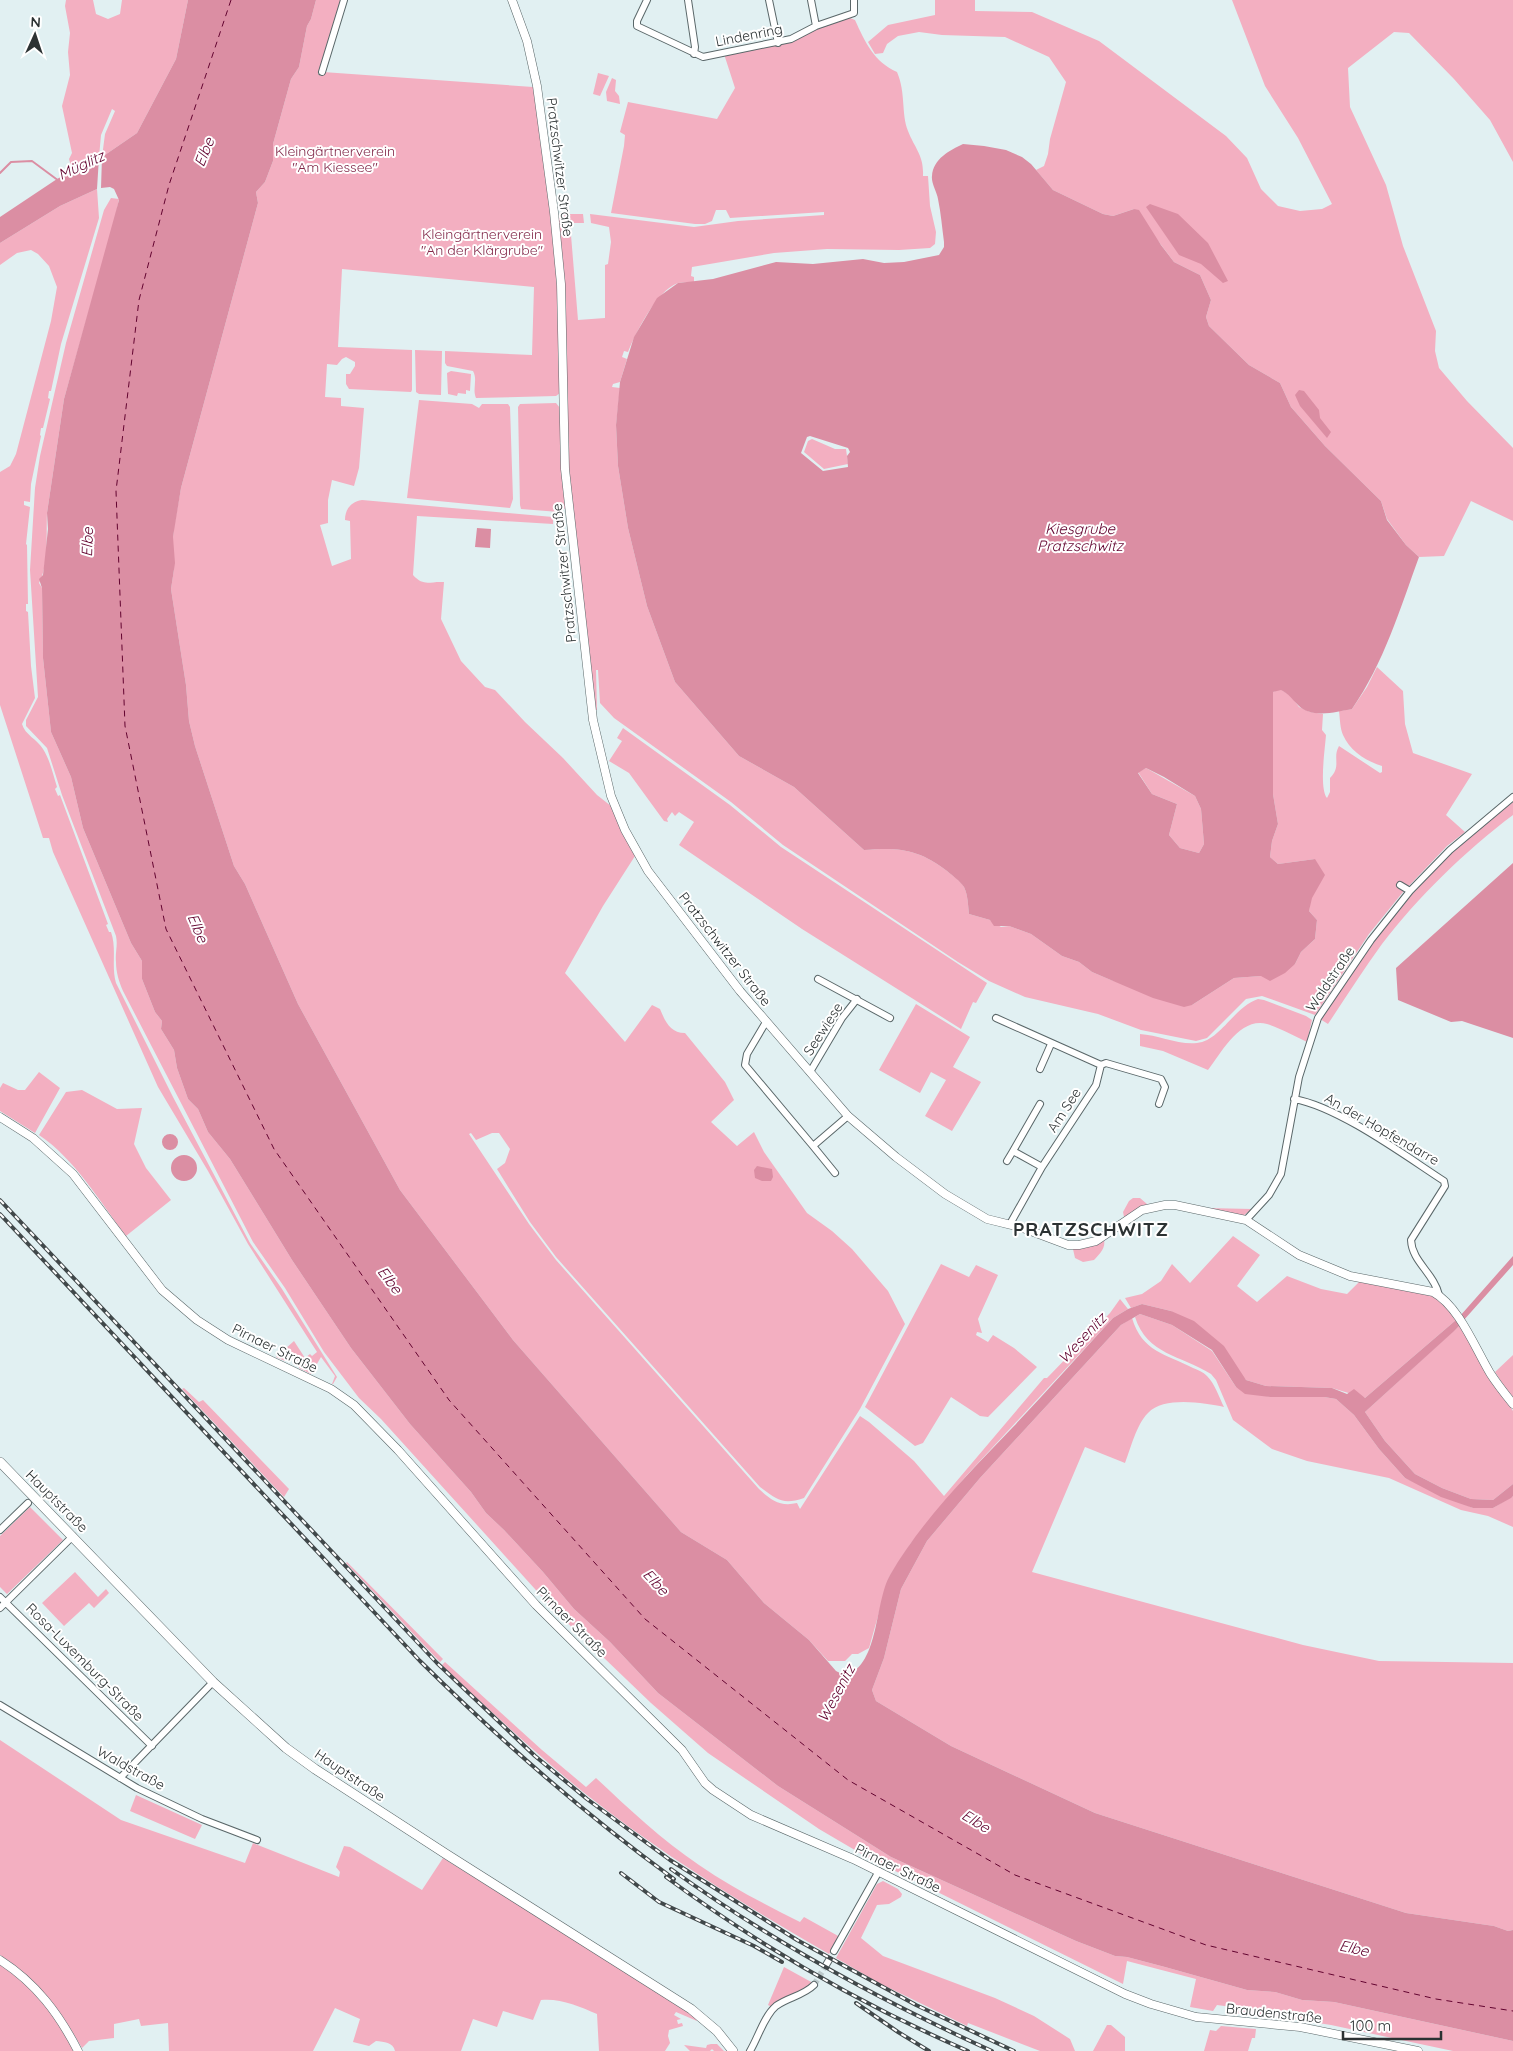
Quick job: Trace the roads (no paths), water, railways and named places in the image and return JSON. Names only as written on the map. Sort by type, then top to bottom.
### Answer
[{"type":"main road","name":"Hauptstraße","points":[[0,1462],[214,1682],[279,1742],[315,1769],[528,1907],[691,2009],[713,2027],[733,2051]]},
{"type":"street","points":[[322,72],[344,0]]},
{"type":"street","name":"Pratzschwitzer Straße","points":[[512,0],[527,41],[537,86],[554,212],[561,284],[565,470],[593,720],[606,777],[617,811],[648,871],[740,991],[848,1116],[896,1157],[945,1194],[987,1219],[1010,1224],[1061,1243],[1079,1245],[1096,1241],[1142,1210],[1175,1205],[1246,1220],[1299,1255],[1350,1276],[1433,1292],[1439,1295]]},
{"type":"street","name":"Lindenring","points":[[647,0],[637,26],[703,57],[792,39],[816,26],[854,13],[854,0]]},
{"type":"street","points":[[688,0],[695,47],[694,54]]},
{"type":"street","points":[[769,0],[778,43]]},
{"type":"street","points":[[811,0],[816,26]]},
{"type":"street","name":"Waldstraße","points":[[1246,1220],[1269,1196],[1281,1174],[1294,1098],[1318,1018],[1371,940],[1410,891],[1450,850],[1513,797]]},
{"type":"street","points":[[1400,885],[1410,891]]},
{"type":"street","name":"Seewiese","points":[[818,979],[890,1018]]},
{"type":"street","name":"Seewiese","points":[[810,1072],[842,1018],[857,999]]},
{"type":"street","points":[[996,1018],[1100,1065],[1106,1063],[1161,1079],[1165,1087],[1159,1104]]},
{"type":"street","points":[[766,1022],[747,1054],[745,1065],[835,1173]]},
{"type":"street","points":[[1040,1069],[1051,1044]]},
{"type":"street","name":"Am See","points":[[1010,1224],[1042,1167],[1096,1085],[1100,1065]]},
{"type":"street","name":"An der Hopfendarre","points":[[1294,1098],[1312,1103],[1354,1124],[1444,1180],[1445,1186],[1411,1240],[1412,1250],[1436,1284],[1439,1295]]},
{"type":"street","name":"Am See","points":[[1007,1161],[1040,1104]]},
{"type":"street","points":[[812,1146],[848,1116]]},
{"type":"street","name":"Pirnaer Straße","points":[[0,1117],[33,1138],[72,1174],[162,1290],[197,1320],[228,1340],[331,1389],[354,1405],[398,1450],[536,1605],[682,1750],[705,1783],[713,1790],[751,1815],[879,1872],[1125,1994],[1173,2011],[1214,2019]]},
{"type":"street","points":[[1013,1151],[1042,1167]]},
{"type":"street","points":[[1439,1295],[1463,1324],[1492,1375],[1513,1404]]},
{"type":"street","points":[[0,1530],[28,1503]]},
{"type":"street","points":[[0,1608],[73,1536]]},
{"type":"street","name":"Rosa-Luxemburg-Straße","points":[[0,1596],[152,1746]]},
{"type":"street","points":[[120,1778],[214,1682]]},
{"type":"street","name":"Waldstraße","points":[[0,1706],[120,1778],[202,1819],[257,1840]]},
{"type":"street","points":[[834,1951],[879,1872]]},
{"type":"street","points":[[0,1960],[24,1977],[51,2006],[78,2051]]},
{"type":"street","points":[[750,2051],[773,2009],[781,2003],[802,1994],[814,1985]]},
{"type":"street","name":"Braudenstraße","points":[[1214,2019],[1300,2027],[1418,2051]]},
{"type":"water","points":[[188,0],[316,0],[307,26],[299,67],[291,79],[273,144],[273,161],[265,182],[256,192],[258,203],[181,488],[173,537],[175,563],[171,589],[186,685],[189,721],[195,746],[234,866],[245,884],[298,1004],[400,1190],[513,1340],[681,1532],[727,1560],[764,1603],[809,1640],[836,1671],[846,1676],[857,1669],[871,1646],[881,1601],[890,1575],[931,1516],[1113,1318],[1128,1309],[1142,1304],[1171,1311],[1194,1321],[1224,1346],[1246,1380],[1266,1386],[1332,1388],[1347,1394],[1354,1389],[1365,1398],[1456,1320],[1460,1325],[1365,1412],[1385,1441],[1415,1474],[1442,1488],[1471,1499],[1493,1500],[1513,1484],[1513,1496],[1511,1498],[1493,1508],[1473,1508],[1441,1497],[1405,1478],[1379,1449],[1354,1415],[1336,1399],[1324,1397],[1270,1397],[1245,1394],[1236,1387],[1212,1350],[1172,1325],[1140,1314],[1121,1325],[980,1478],[927,1541],[901,1589],[884,1658],[872,1690],[876,1701],[951,1746],[1095,1813],[1406,1913],[1494,1926],[1508,1931],[1513,1930],[1513,2041],[1334,2002],[1302,2000],[1275,1992],[1247,1990],[1127,1957],[1115,1956],[1076,1941],[891,1857],[778,1786],[658,1693],[610,1642],[574,1609],[543,1572],[486,1513],[471,1492],[410,1424],[351,1348],[292,1260],[230,1159],[208,1132],[198,1109],[188,1099],[177,1068],[174,1050],[161,1029],[162,1021],[155,1012],[142,979],[142,961],[131,943],[83,828],[71,777],[51,732],[43,658],[42,588],[39,579],[43,575],[48,529],[47,513],[64,399],[119,200],[114,189],[110,187],[101,188],[102,157],[137,133],[176,59]]},
{"type":"water","name":"Kiesgrube Pratzschwitz","points":[[963,144],[1006,150],[1022,157],[1031,164],[1053,190],[1103,214],[1113,216],[1134,209],[1139,210],[1174,262],[1200,275],[1211,300],[1206,317],[1209,326],[1249,365],[1280,383],[1291,407],[1325,446],[1381,501],[1387,520],[1406,545],[1419,557],[1382,654],[1352,709],[1339,712],[1310,712],[1303,709],[1281,690],[1273,692],[1273,794],[1278,824],[1272,841],[1270,857],[1278,864],[1315,859],[1325,875],[1312,898],[1309,911],[1317,920],[1315,939],[1301,952],[1295,964],[1285,973],[1270,981],[1261,976],[1234,978],[1192,1005],[1184,1007],[1153,998],[1092,972],[1079,962],[1062,956],[1031,934],[1009,926],[994,926],[990,920],[969,914],[964,887],[937,864],[908,851],[887,849],[864,850],[794,787],[739,756],[675,682],[647,606],[628,528],[618,466],[616,425],[620,382],[634,337],[657,298],[678,283],[713,279],[776,262],[813,264],[863,259],[884,263],[904,262],[939,255],[944,247],[944,242],[939,204],[932,182],[933,170],[943,156]],"holes":[[[810,436],[848,448],[850,452],[847,456],[848,467],[823,471],[801,453],[807,437]],[[1146,768],[1195,796],[1201,809],[1204,844],[1199,853],[1180,848],[1169,835],[1177,804],[1152,794],[1138,773]]]},
{"type":"water","points":[[99,157],[97,189],[60,206],[0,243],[0,217],[57,179]]},
{"type":"water","points":[[1150,204],[1178,214],[1208,243],[1228,281],[1223,283],[1201,264],[1179,255],[1146,207]]},
{"type":"water","points":[[1299,390],[1304,391],[1319,410],[1320,418],[1331,432],[1327,438],[1300,406],[1295,395]]},
{"type":"water","points":[[477,528],[491,529],[490,548],[475,547]]},
{"type":"water","points":[[1513,863],[1513,1038],[1462,1021],[1451,1022],[1398,1000],[1396,968]]},
{"type":"water","points":[[170,1134],[178,1142],[170,1150],[162,1142]]},
{"type":"water","points":[[184,1155],[193,1159],[197,1168],[193,1177],[184,1181],[175,1177],[171,1168],[175,1159]]},
{"type":"water","points":[[757,1166],[772,1169],[773,1177],[771,1181],[762,1181],[755,1178],[754,1170]]},
{"type":"water","points":[[1513,1256],[1513,1265],[1463,1321],[1460,1316]]},
{"type":"waterway","name":"Müglitz","points":[[0,173],[11,162],[32,161],[59,181]]},
{"type":"tunnel","points":[[814,1985],[826,1965]]},
{"type":"railway","points":[[0,1200],[437,1663],[535,1756],[587,1799],[670,1860],[797,1940],[916,2005],[1014,2051]]},
{"type":"railway","points":[[0,1214],[420,1661],[543,1775],[607,1828],[674,1879]]},
{"type":"railway","points":[[671,1869],[747,1921],[827,1968],[908,2011],[992,2051]]},
{"type":"railway","points":[[621,1873],[659,1902],[754,1946],[782,1962]]},
{"type":"railway","points":[[666,1877],[738,1927],[812,1973],[889,2014],[968,2051]]},
{"type":"railway","points":[[856,2003],[929,2051]]},
{"type":"district","name":"PRATZSCHWITZ","points":[[1091,1229]]},
{"type":"park label","name":"Kleingärtnerverein \"Am Kiessee\"","points":[[335,160]]},
{"type":"park label","name":"Kleingärtnerverein \"An der Klärgrube\"","points":[[482,242]]},
{"type":"water label","name":"Elbe","points":[[204,152]]},
{"type":"water label","name":"Elbe","points":[[87,542]]},
{"type":"water label","name":"Elbe","points":[[198,928]]},
{"type":"water label","name":"Elbe","points":[[390,1280]]},
{"type":"water label","name":"Wesenitz","points":[[1082,1338]]},
{"type":"water label","name":"Elbe","points":[[656,1582]]},
{"type":"water label","name":"Wesenitz","points":[[836,1693]]},
{"type":"water label","name":"Elbe","points":[[976,1821]]},
{"type":"water label","name":"Elbe","points":[[1354,1948]]}]
